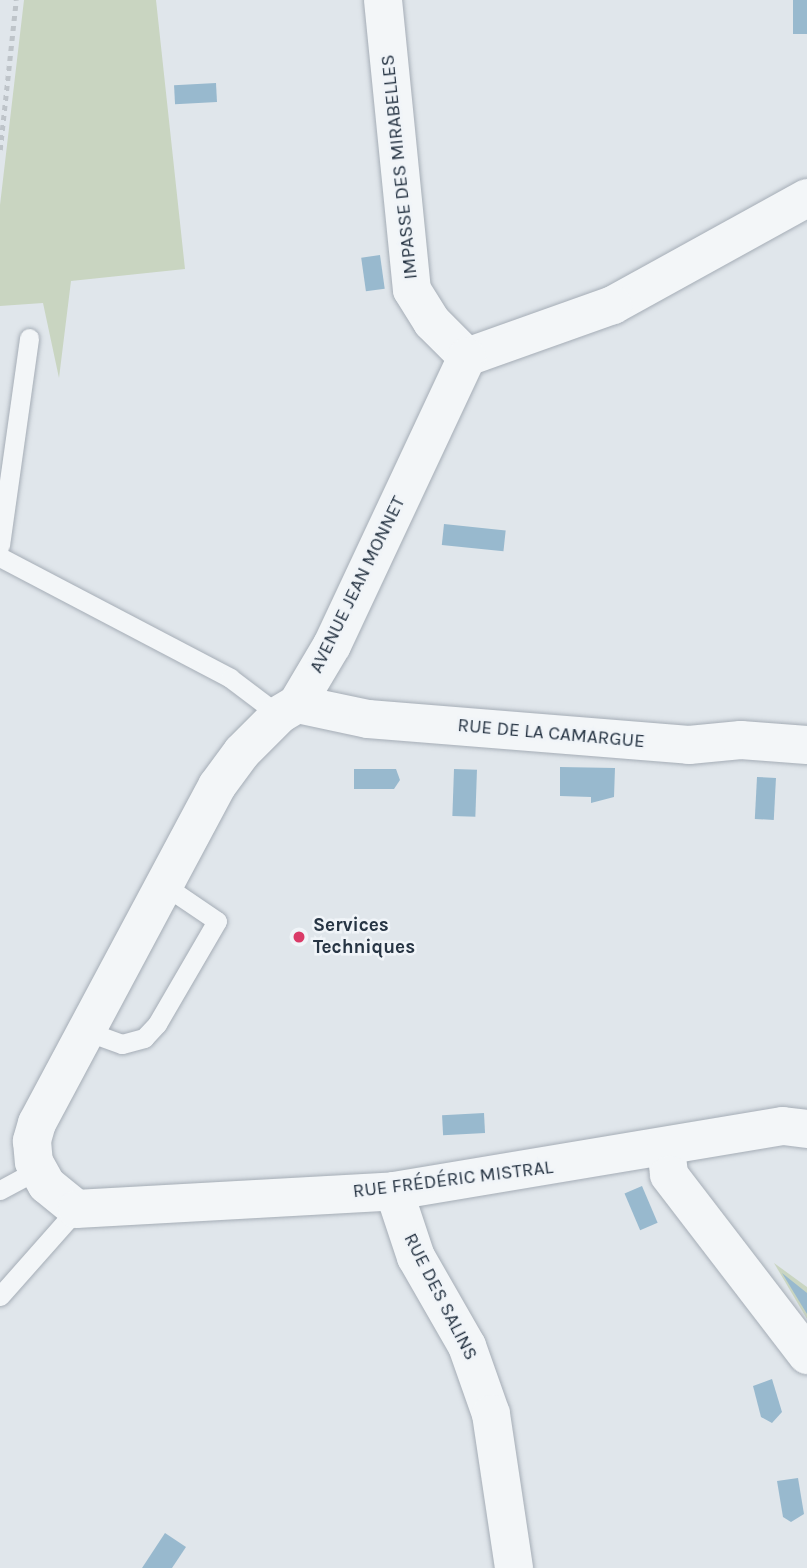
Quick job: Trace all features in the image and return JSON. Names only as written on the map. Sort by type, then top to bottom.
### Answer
[{"type":"street","name":"IMPASSE DES MIRABELLES","points":[[383,0],[412,290],[432,322],[467,357]]},
{"type":"street","points":[[467,357],[613,304],[807,198]]},
{"type":"street","name":"AVENUE JEAN MONNET","points":[[36,1166],[37,1123],[86,1031],[217,786],[242,752],[288,710],[332,645],[467,357]]},
{"type":"street","name":"RUE DE LA CAMARGUE","points":[[288,710],[689,745],[741,740],[807,745]]},
{"type":"street","name":"RUE FRÉDÉRIC MISTRAL","points":[[77,1209],[394,1191],[666,1149],[783,1126],[807,1129]]},
{"type":"street","points":[[666,1149],[669,1175],[807,1355]]},
{"type":"street","points":[[36,1166],[47,1185],[77,1209]]},
{"type":"street","name":"RUE DES SALINS","points":[[394,1191],[416,1257],[467,1346],[491,1414],[514,1568]]},
{"type":"lane","points":[[0,545],[29,338]]},
{"type":"lane","points":[[0,557],[288,710]]},
{"type":"lane","points":[[86,1031],[122,1044],[144,1038],[157,1024],[217,921],[164,885]]},
{"type":"lane","points":[[0,1190],[36,1166]]},
{"type":"lane","points":[[0,1296],[77,1209]]},
{"type":"path","points":[[0,150],[16,0]]},
{"type":"green space","points":[[24,0],[156,0],[185,269],[71,281],[59,378],[43,303],[0,306],[0,205]]},
{"type":"green space","points":[[774,1263],[807,1287],[807,1319]]},
{"type":"water","points":[[793,0],[807,0],[807,34],[793,34]]},
{"type":"water","points":[[216,83],[217,102],[175,104],[174,85]]},
{"type":"water","points":[[380,255],[385,289],[366,291],[361,258]]},
{"type":"water","points":[[444,524],[506,530],[503,551],[442,545]]},
{"type":"water","points":[[560,767],[615,768],[614,797],[591,803],[591,797],[560,796]]},
{"type":"water","points":[[354,769],[396,769],[400,780],[394,789],[354,789]]},
{"type":"water","points":[[454,769],[477,770],[475,817],[452,816]]},
{"type":"water","points":[[757,777],[776,778],[774,820],[755,819]]},
{"type":"water","points":[[484,1113],[485,1133],[443,1135],[442,1115]]},
{"type":"water","points":[[642,1186],[658,1223],[640,1230],[625,1193]]},
{"type":"water","points":[[782,1273],[807,1293],[807,1314]]},
{"type":"water","points":[[772,1379],[782,1412],[772,1423],[761,1417],[753,1386]]},
{"type":"water","points":[[798,1478],[804,1514],[791,1522],[783,1517],[777,1481]]},
{"type":"water","points":[[165,1533],[186,1547],[172,1568],[142,1568]]},
{"type":"place","name":"Services Techniques","points":[[299,937]]}]
